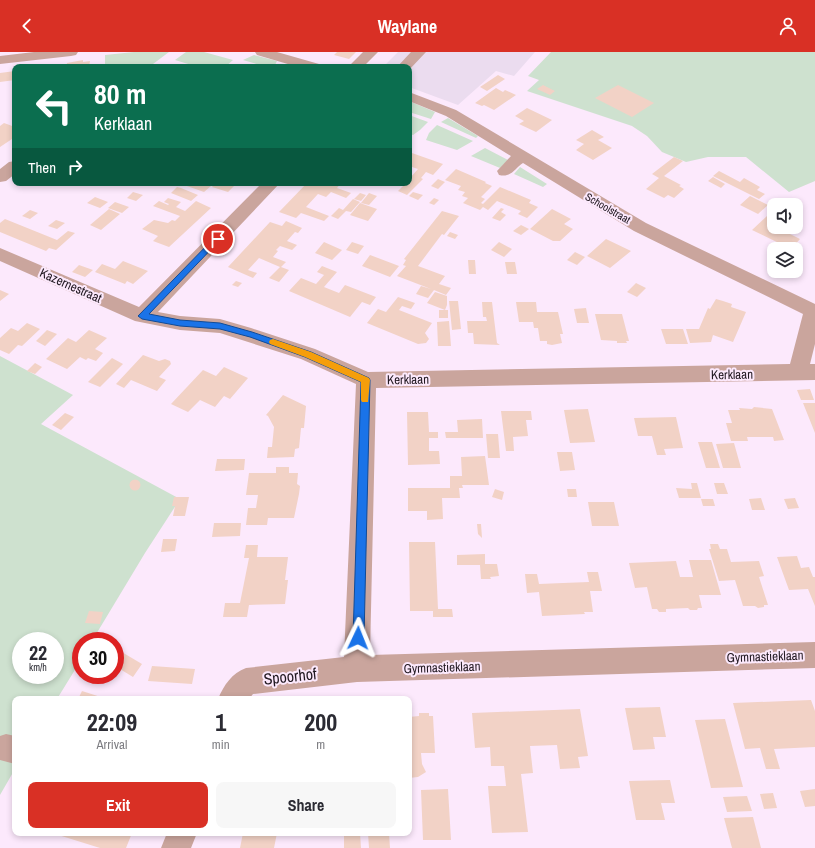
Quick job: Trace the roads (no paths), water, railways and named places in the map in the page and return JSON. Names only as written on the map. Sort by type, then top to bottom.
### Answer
[{"type":"street","points":[[0,60],[71,52]]},
{"type":"street","points":[[262,52],[304,64]]},
{"type":"street","points":[[358,64],[371,52]]},
{"type":"street","points":[[407,64],[419,52]]},
{"type":"street","name":"Schoolstraat","points":[[412,97],[451,113],[640,227],[814,311],[807,373]]},
{"type":"street","points":[[505,171],[515,161],[522,157]]},
{"type":"street","points":[[0,177],[12,168]]},
{"type":"street","points":[[142,316],[269,186]]},
{"type":"street","name":"Kazernestraat","points":[[0,254],[142,316]]},
{"type":"street","name":"Kerklaan","points":[[142,316],[180,323],[220,326],[252,335],[308,354],[366,380],[807,373]]},
{"type":"street","points":[[357,669],[366,380]]},
{"type":"street","name":"Gymnastieklaan","points":[[357,669],[815,655]]},
{"type":"street","name":"Spoorhof","points":[[234,696],[246,681],[357,669]]},
{"type":"street","points":[[176,848],[181,836]]}]
